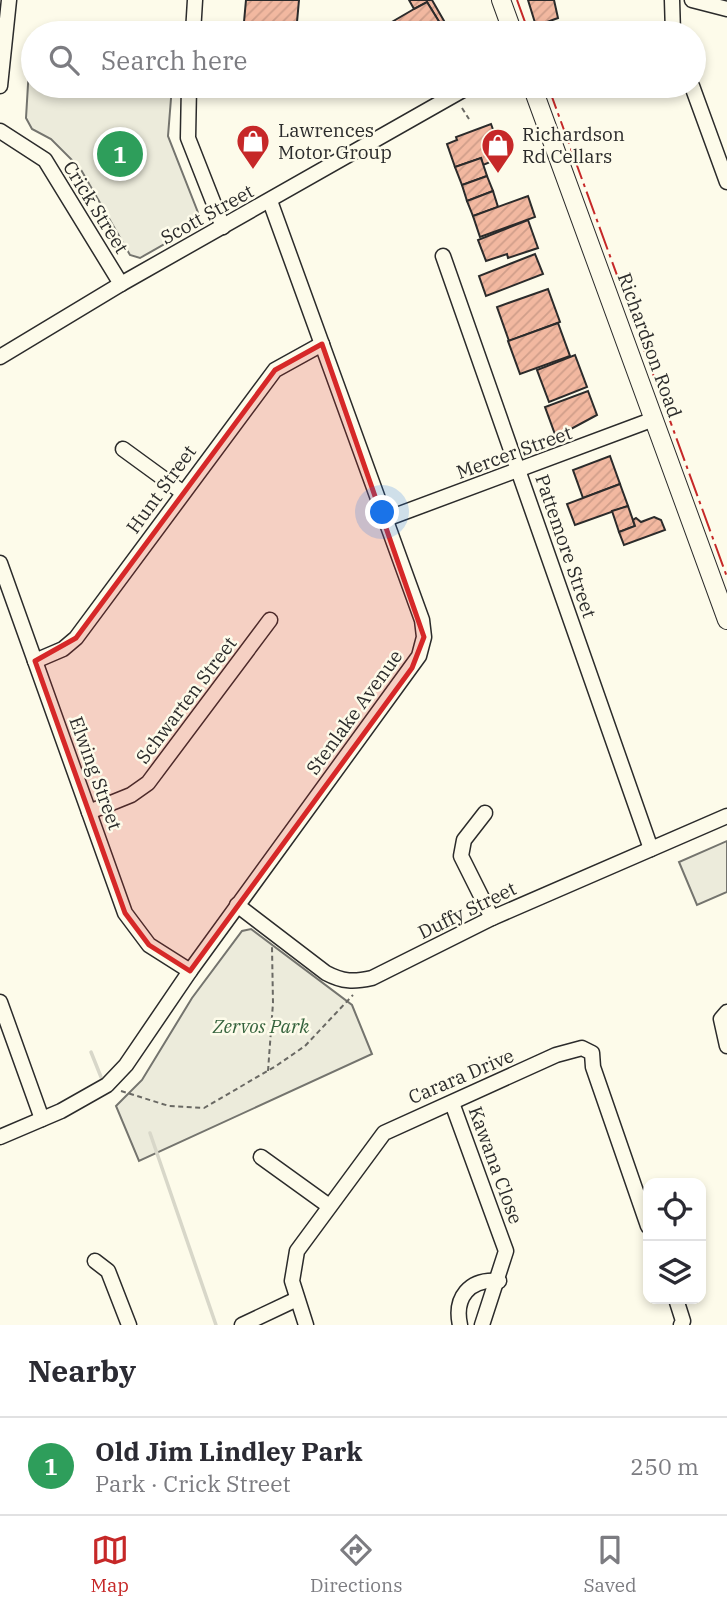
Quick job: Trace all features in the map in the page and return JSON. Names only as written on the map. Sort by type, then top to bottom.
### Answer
[{"type":"main road","points":[[501,0],[509,21]]},
{"type":"main road","name":"Richardson Road","points":[[536,98],[727,620]]},
{"type":"street","points":[[0,86],[9,0]]},
{"type":"street","points":[[194,21],[195,0]]},
{"type":"street","points":[[672,0],[673,21]]},
{"type":"street","points":[[692,0],[727,9]]},
{"type":"street","points":[[189,98],[188,138],[223,227]]},
{"type":"street","name":"Scott Street","points":[[0,357],[121,284],[449,98]]},
{"type":"street","points":[[696,98],[727,182]]},
{"type":"street","name":"Crick Street","points":[[0,131],[44,160],[121,284]]},
{"type":"street","name":"Stenlake Avenue","points":[[0,1137],[42,1119],[107,1085],[126,1065],[237,905],[419,656],[424,636],[422,620],[270,201]]},
{"type":"street","name":"Pattemore Street","points":[[443,256],[651,849]]},
{"type":"street","name":"Hunt Street","points":[[35,661],[63,649],[76,638],[275,370],[323,344]]},
{"type":"street","name":"Mercer Street","points":[[386,519],[654,419]]},
{"type":"street","points":[[123,449],[182,492]]},
{"type":"street","name":"Elwing Street","points":[[0,563],[132,926],[149,945],[190,971]]},
{"type":"street","name":"Schwarten Street","points":[[89,812],[131,796],[148,783],[270,620]]},
{"type":"street","points":[[485,813],[464,840],[461,856],[492,918]]},
{"type":"street","name":"Duffy Street","points":[[358,981],[372,978],[492,918],[727,816]]},
{"type":"street","points":[[237,905],[326,973],[342,981],[358,981]]},
{"type":"street","points":[[0,1002],[42,1119]]},
{"type":"street","points":[[727,1012],[721,1019],[721,1028],[727,1046]]},
{"type":"street","name":"Carara Drive","points":[[306,1325],[297,1300],[292,1266],[297,1251],[384,1133],[556,1055],[582,1048],[592,1053],[593,1068],[643,1212]]},
{"type":"street","name":"Kawana Close","points":[[452,1103],[506,1251],[499,1281],[482,1325]]},
{"type":"street","points":[[261,1157],[329,1206]]},
{"type":"street","points":[[95,1261],[108,1272],[130,1325]]},
{"type":"street","points":[[460,1325],[457,1306],[461,1296],[476,1285],[499,1281]]},
{"type":"street","points":[[242,1325],[297,1300]]},
{"type":"street","points":[[678,1304],[683,1321],[681,1325]]},
{"type":"path","points":[[461,107],[469,120]]},
{"type":"path","points":[[268,1072],[273,1003],[273,932]]},
{"type":"path","points":[[107,1085],[169,1106],[204,1108],[268,1072],[305,1046],[354,994],[358,981]]},
{"type":"highlighted area","points":[[322,344],[424,637],[412,668],[190,971],[149,945],[125,913],[35,661],[76,638],[275,370]]},
{"type":"green space","points":[[27,98],[171,98],[168,136],[199,215],[196,226],[140,258],[130,255],[80,168],[51,139],[32,129],[26,118]]},
{"type":"green space","points":[[727,841],[727,892],[697,905],[679,862]]},
{"type":"green space","name":"Zervos Park","points":[[251,929],[352,1005],[372,1054],[139,1161],[116,1106],[142,1080],[192,998],[242,931]]},
{"type":"building","points":[[246,0],[299,0],[297,21],[244,21]]},
{"type":"building","points":[[409,0],[432,0],[444,21],[439,21],[427,2],[414,9]]},
{"type":"building","points":[[528,0],[554,0],[558,18],[534,21]]},
{"type":"building","points":[[427,2],[439,21],[394,21]]},
{"type":"building","points":[[491,124],[503,157],[483,165],[481,158],[455,167],[447,144],[457,140],[456,137]]},
{"type":"building","points":[[481,158],[487,176],[462,185],[455,167]]},
{"type":"building","points":[[487,176],[493,191],[467,201],[462,185]]},
{"type":"building","points":[[493,191],[498,207],[473,216],[467,201]]},
{"type":"building","points":[[528,196],[535,217],[480,237],[473,216]]},
{"type":"building","points":[[528,220],[538,248],[508,258],[507,254],[486,261],[478,240]]},
{"type":"building","points":[[535,254],[543,274],[486,296],[479,276]]},
{"type":"building","points":[[548,289],[560,322],[509,341],[497,307]]},
{"type":"building","points":[[558,323],[570,356],[520,374],[508,341]]},
{"type":"building","points":[[575,355],[587,387],[549,402],[537,370]]},
{"type":"building","points":[[588,391],[597,415],[556,437],[545,407]]},
{"type":"building","points":[[610,456],[620,484],[583,498],[573,470]]},
{"type":"building","points":[[620,484],[628,506],[575,525],[567,504]]},
{"type":"building","points":[[628,506],[635,526],[619,532],[612,511]]},
{"type":"building","points":[[654,517],[661,520],[665,530],[624,545],[619,532],[635,526],[633,520],[636,518],[641,522]]},
{"type":"waterway","points":[[91,1052],[101,1077]]},
{"type":"waterway","points":[[150,1133],[216,1325]]},
{"type":"power","points":[[517,0],[525,21]]},
{"type":"power","points":[[552,98],[727,577]]},
{"type":"place","name":"Old Jim Lindley Park","points":[[120,154]]},
{"type":"place","name":"Lawrences Motor Group","points":[[253,171]]},
{"type":"place","name":"Richardson Rd Cellars","points":[[498,175]]}]
